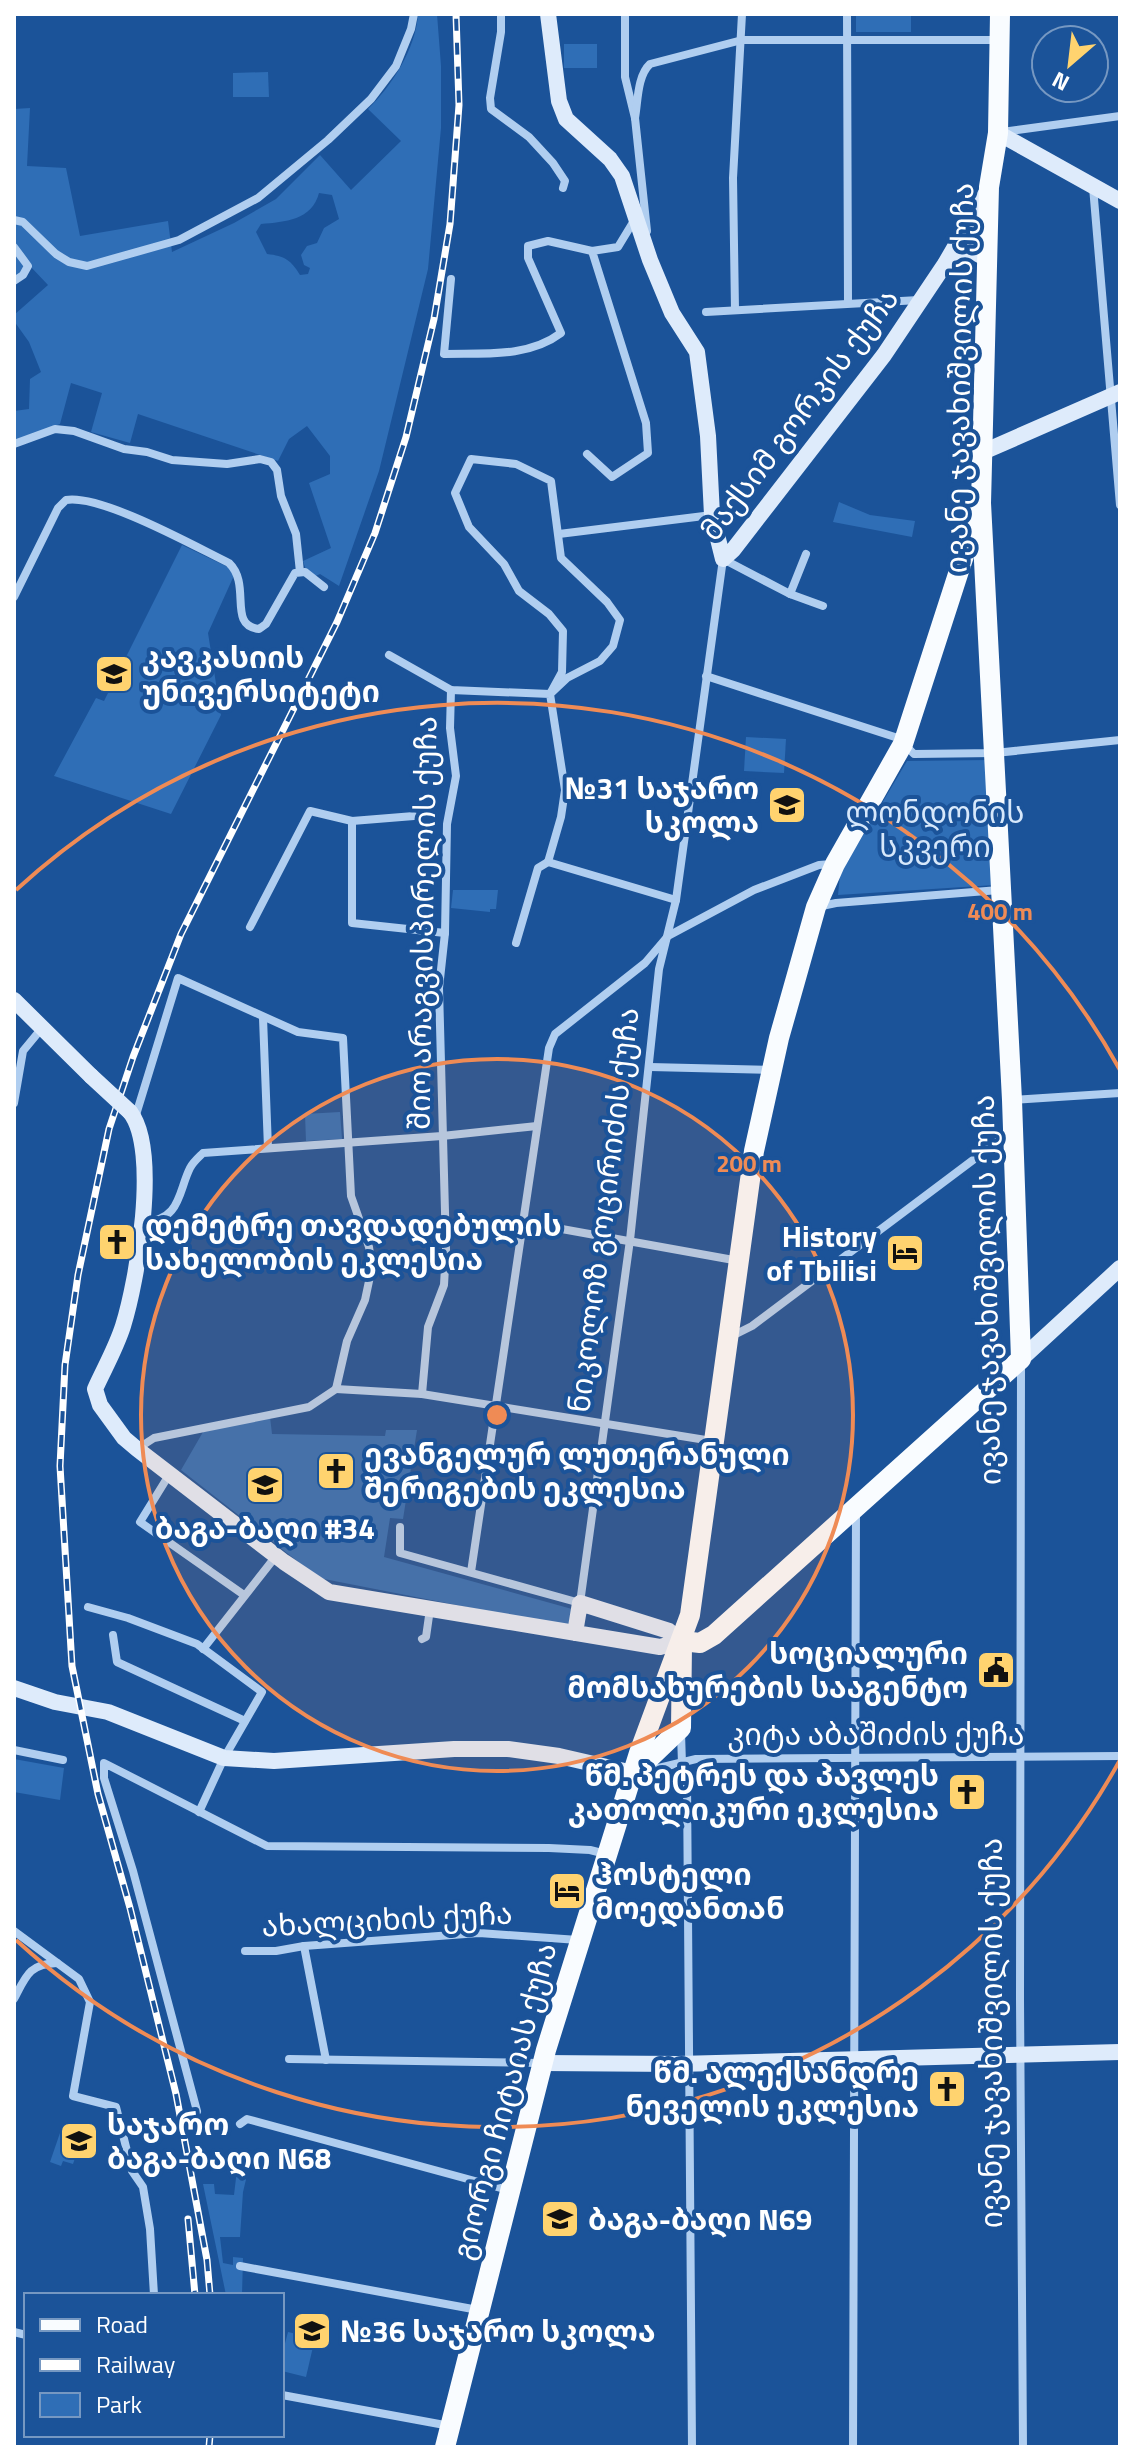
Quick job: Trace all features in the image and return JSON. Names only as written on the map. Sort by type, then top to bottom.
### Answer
[{"type":"main road","name":"ივანე ჯავახიშვილის ქუჩა","points":[[1000,14],[998,133],[989,187],[981,503],[1012,1100],[1021,1359]]},
{"type":"main road","points":[[678,1729],[680,1655],[692,1636],[688,1619],[713,1441],[754,1151],[772,1070],[816,907],[835,864],[903,744],[981,503]]},
{"type":"main road","points":[[962,559],[973,547],[985,552]]},
{"type":"main road","points":[[680,1655],[714,1635],[1021,1359]]},
{"type":"main road","name":"გიორგი ჩიტაიას ქუჩა","points":[[445,2447],[542,2063],[633,1773],[680,1655]]},
{"type":"main road","points":[[657,1710],[670,1712],[678,1729]]},
{"type":"main road","name":"გიორგი ჩიტაიას ქუჩა","points":[[633,1773],[678,1729]]},
{"type":"street","points":[[14,220],[23,222],[56,254],[69,262],[87,266],[179,240],[258,198],[328,140],[371,99],[396,66],[414,14]]},
{"type":"street","points":[[501,14],[491,109],[529,137],[553,163],[565,181],[563,188]]},
{"type":"street","points":[[548,14],[559,101],[566,119],[610,159],[622,176],[650,260],[672,313],[697,352],[708,436],[712,515],[723,559],[790,594],[823,606]]},
{"type":"street","points":[[625,14],[625,77],[635,118],[650,260]]},
{"type":"street","points":[[735,310],[733,178],[742,14]]},
{"type":"street","points":[[847,14],[848,303]]},
{"type":"street","points":[[635,118],[642,78],[650,64],[742,40],[1000,40]]},
{"type":"street","points":[[998,133],[1120,116]]},
{"type":"street","points":[[998,133],[1120,201]]},
{"type":"street","points":[[1093,185],[1116,394],[1120,505]]},
{"type":"street","name":"მაქსიმ გორკის ქუჩა","points":[[668,936],[676,900],[723,559],[884,355],[945,264],[989,187]]},
{"type":"street","points":[[451,279],[444,354],[526,351],[551,341],[561,333],[528,258],[528,246],[548,241],[592,251],[618,247],[636,218]]},
{"type":"street","points":[[14,247],[28,266],[23,275],[14,281]]},
{"type":"street","points":[[587,454],[612,477],[648,453],[646,423],[592,251]]},
{"type":"street","points":[[945,264],[972,251],[987,259]]},
{"type":"street","points":[[706,312],[920,300]]},
{"type":"street","points":[[983,452],[1116,394]]},
{"type":"street","points":[[14,444],[55,429],[74,431],[124,449],[172,460],[227,464],[260,459],[271,462],[277,470],[281,496],[296,534],[300,572]]},
{"type":"street","points":[[389,655],[451,690],[550,694],[567,678],[600,661],[613,646],[620,620],[607,602],[561,558],[551,481],[516,464],[471,459],[455,493],[469,527],[504,564],[519,591],[549,614],[563,631],[562,672],[550,694],[565,790],[561,817],[548,862],[538,868],[516,943]]},
{"type":"street","points":[[14,597],[58,508],[66,500],[77,498],[111,508],[229,563],[240,577],[241,614],[250,628],[259,629],[266,624],[295,573],[305,572],[324,587]]},
{"type":"street","points":[[559,534],[712,515]]},
{"type":"street","points":[[790,594],[806,554]]},
{"type":"street","points":[[706,676],[898,738],[914,754],[995,753],[1120,740]]},
{"type":"street","name":"შიო არაგვისპირელის ქუჩა","points":[[422,1394],[428,1327],[444,1285],[446,1249],[439,988],[445,933],[447,824],[456,776],[450,728],[451,690]]},
{"type":"street","points":[[250,927],[310,811],[352,821],[414,816]]},
{"type":"street","points":[[352,821],[352,923],[445,933]]},
{"type":"street","points":[[548,862],[676,900]]},
{"type":"street","points":[[471,1572],[549,1048],[555,1034],[645,963],[668,936],[754,890],[819,865],[835,864]]},
{"type":"street","points":[[816,907],[1000,890]]},
{"type":"street","name":"ნიკოლოზ გოცირიძის ქუჩა","points":[[575,1633],[630,1240],[659,969],[668,936]]},
{"type":"street","points":[[132,1116],[178,978],[298,1032],[343,1038],[351,1196],[369,1247],[372,1267],[365,1300],[347,1341],[336,1389]]},
{"type":"street","points":[[14,1000],[132,1116],[143,1154],[144,1222],[123,1326],[95,1389],[100,1405],[124,1438],[276,1556],[329,1592],[575,1633],[680,1655]]},
{"type":"street","points":[[263,1018],[268,1148]]},
{"type":"street","points":[[14,1103],[18,1050],[42,1027]]},
{"type":"street","points":[[650,1067],[772,1070]]},
{"type":"street","points":[[1012,1100],[1120,1093]]},
{"type":"street","points":[[144,1222],[155,1221],[177,1205],[191,1166],[203,1153],[537,1126]]},
{"type":"street","points":[[729,1338],[752,1326],[1013,1130]]},
{"type":"street","points":[[523,1222],[740,1261]]},
{"type":"street","points":[[1021,1359],[1120,1268]]},
{"type":"street","name":"ივანე ჯავახიშვილის ქუჩა","points":[[1021,1359],[1023,2447]]},
{"type":"street","points":[[137,1449],[154,1438],[309,1407],[336,1389],[422,1394],[713,1441]]},
{"type":"street","points":[[169,1474],[140,1522],[244,1595]]},
{"type":"street","points":[[853,2447],[856,1505]]},
{"type":"street","points":[[400,1527],[400,1553],[669,1631],[680,1655]]},
{"type":"street","points":[[203,1649],[276,1556]]},
{"type":"street","points":[[88,1607],[128,1618],[203,1649],[262,1692],[224,1758],[199,1812]]},
{"type":"street","points":[[422,1639],[428,1632],[430,1609]]},
{"type":"street","points":[[113,1635],[117,1662],[245,1721]]},
{"type":"street","points":[[14,1688],[55,1702],[108,1712],[224,1758],[274,1761],[454,1749],[508,1749],[559,1756],[633,1773]]},
{"type":"street","points":[[678,1729],[687,1781],[692,2447]]},
{"type":"street","points":[[14,1750],[63,1760]]},
{"type":"street","name":"კიტა აბაშიძის ქუჩა","points":[[633,1773],[696,1759],[1120,1756]]},
{"type":"street","points":[[197,2111],[133,1871],[104,1778],[104,1763],[267,1846],[549,1848],[606,1854]]},
{"type":"street","points":[[14,1931],[79,1979],[90,2002],[73,2096],[116,2107],[132,2171],[143,2187],[150,2229],[154,2293]]},
{"type":"street","name":"ახალციხის ქუჩა","points":[[245,1951],[479,1933],[579,1941]]},
{"type":"street","points":[[304,1946],[326,2060]]},
{"type":"street","points":[[14,1999],[27,1973],[40,1964],[57,1963]]},
{"type":"street","points":[[289,2059],[691,2064],[1120,2052]]},
{"type":"street","points":[[240,2124],[247,2119],[508,2190]]},
{"type":"street","points":[[240,2266],[479,2310]]},
{"type":"street","points":[[284,2395],[450,2426]]},
{"type":"green space","points":[[418,14],[437,14],[441,128],[428,269],[379,471],[339,586],[320,574],[309,579],[303,561],[331,548],[309,483],[330,474],[330,456],[307,426],[289,439],[278,461],[138,414],[130,443],[91,432],[102,393],[71,383],[60,424],[14,441],[14,411],[29,409],[30,379],[41,372],[29,342],[14,321],[14,315],[48,285],[30,266],[14,277],[14,109],[30,108],[27,166],[66,168],[80,236],[168,221],[172,252],[276,199],[320,155],[351,190],[401,141],[368,109],[401,66]],"holes":[[[319,193],[332,195],[339,219],[324,228],[317,243],[307,246],[301,255],[304,265],[310,268],[308,274],[300,275],[287,260],[267,254],[256,232],[261,224],[296,218],[310,209]]]},
{"type":"green space","points":[[856,14],[911,14],[911,32],[856,32]]},
{"type":"green space","points":[[564,44],[597,44],[597,68],[564,68]]},
{"type":"green space","points":[[268,72],[269,97],[233,97],[233,73]]},
{"type":"green space","points":[[839,502],[870,515],[915,521],[912,537],[833,522]]},
{"type":"green space","points":[[182,545],[236,571],[208,633],[221,715],[171,814],[54,776],[96,698],[104,701]]},
{"type":"green space","points":[[746,737],[786,739],[784,773],[744,771]]},
{"type":"green space","name":"ლონდონის სკვერი","points":[[990,760],[995,885],[838,895],[840,874],[907,761]]},
{"type":"green space","points":[[453,890],[498,890],[496,909],[490,909],[490,912],[451,908]]},
{"type":"green space","points":[[340,1112],[342,1139],[306,1141],[305,1114]]},
{"type":"green space","points":[[270,1417],[272,1434],[385,1436],[386,1430],[417,1430],[403,1519],[390,1518],[384,1557],[572,1609],[568,1627],[319,1578],[181,1470],[203,1432]]},
{"type":"green space","points":[[14,1759],[64,1768],[60,1800],[14,1792]]},
{"type":"green space","points":[[61,2130],[82,2137],[73,2164],[63,2161],[61,2166],[50,2162]]},
{"type":"green space","points":[[234,2164],[249,2167],[243,2192],[240,2237],[220,2237],[223,2263],[233,2265],[233,2257],[243,2258],[242,2293],[226,2293],[203,2184],[214,2184],[215,2194],[234,2195]]},
{"type":"green space","points":[[288,2332],[315,2338],[306,2377],[284,2372],[284,2347]]},
{"type":"railway","points":[[210,2293],[207,2260],[176,2094],[98,1794],[72,1666],[60,1466],[65,1365],[78,1275],[109,1129],[133,1057],[181,934],[337,622],[375,533],[406,437],[434,319],[450,224],[459,105],[456,14]]},
{"type":"railway","points":[[188,2219],[195,2293]]},
{"type":"railway","points":[[209,2447],[210,2437]]},
{"type":"place","name":"კავკასიის უნივერსიტეტი","points":[[114,674]]},
{"type":"place","name":"№31 საჯარო სკოლა","points":[[787,805]]},
{"type":"place","name":"დემეტრე თავდადებულის სახელობის ეკლესია","points":[[117,1242]]},
{"type":"place","name":"History of Tbilisi","points":[[905,1253]]},
{"type":"place","name":"ევანგელურ ლუთერანული შერიგების ეკლესია","points":[[336,1471]]},
{"type":"place","name":"ბაგა-ბაღი #34","points":[[265,1485]]},
{"type":"place","name":"სოციალური მომსახურების სააგენტო","points":[[996,1670]]},
{"type":"place","name":"წმ. პეტრეს და პავლეს კათოლიკური ეკლესია","points":[[967,1792]]},
{"type":"place","name":"ჰოსტელი მოედანთან","points":[[567,1891]]},
{"type":"place","name":"წმ. ალექსანდრე ნეველის ეკლესია","points":[[947,2089]]},
{"type":"place","name":"საჯარო ბაგა-ბაღი N68","points":[[79,2141]]},
{"type":"place","name":"ბაგა-ბაღი N69","points":[[560,2219]]},
{"type":"place","name":"№36 საჯარო სკოლა","points":[[312,2331]]}]
